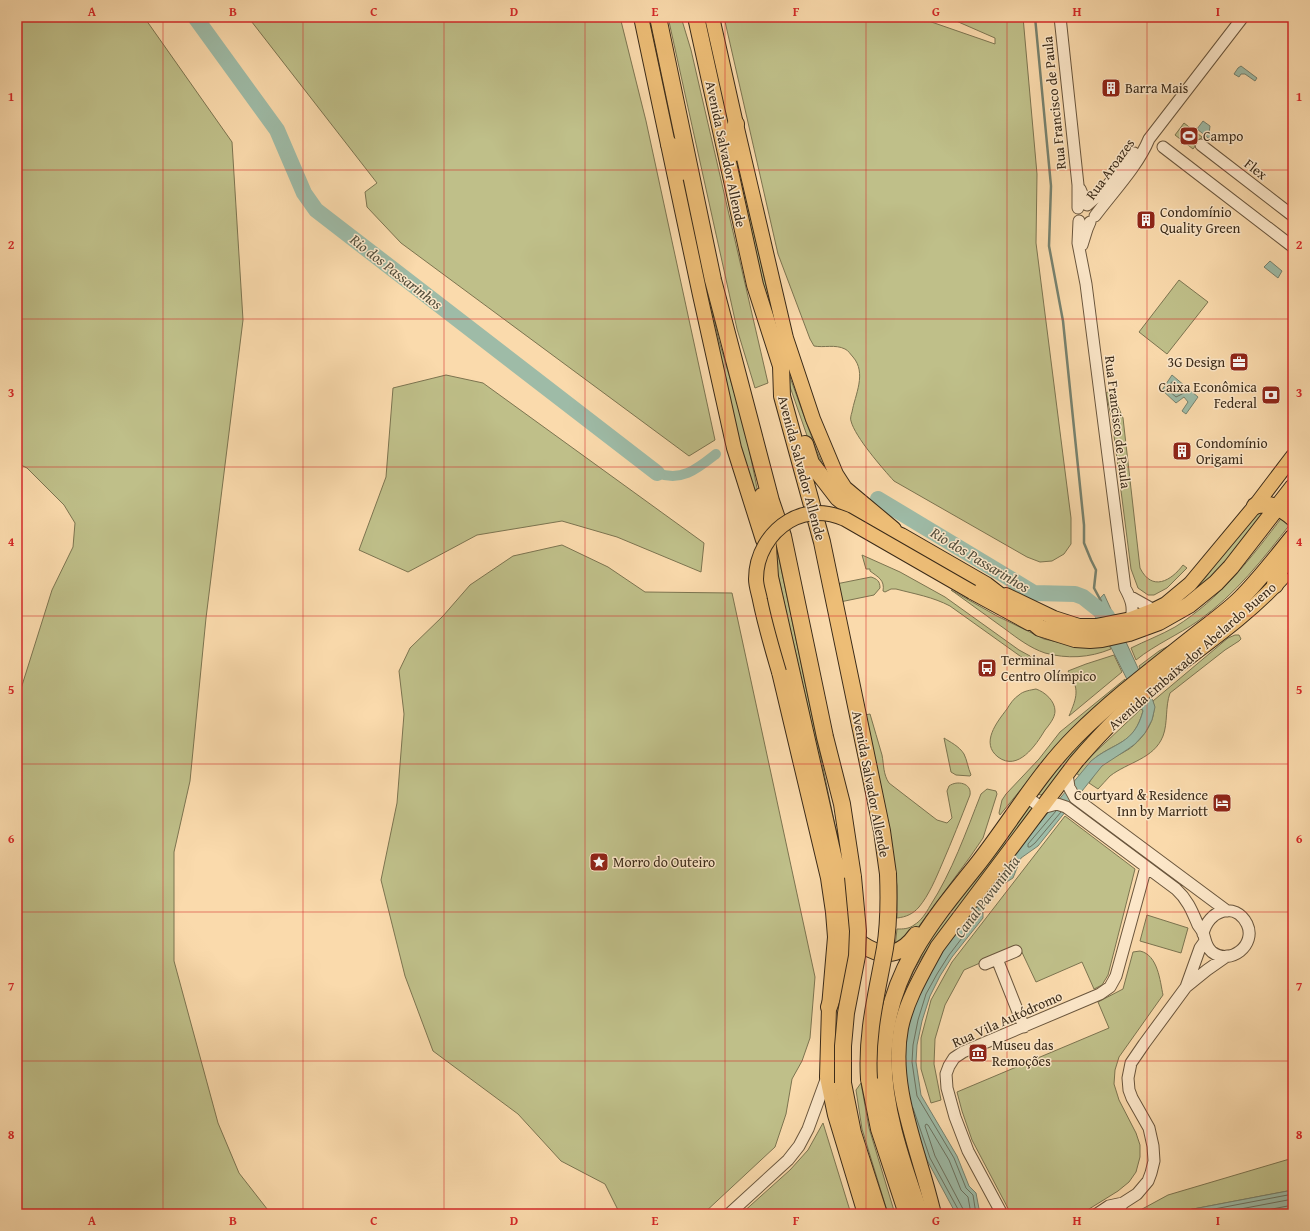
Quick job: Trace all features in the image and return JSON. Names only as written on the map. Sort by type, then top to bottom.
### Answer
[{"type":"highway","points":[[658,17],[703,235],[722,318],[771,501],[783,536],[824,729],[842,804],[850,932],[852,937],[876,952],[893,953],[903,949],[912,942],[927,921],[941,911]]},
{"type":"highway","name":"Avenida Salvador Allende","points":[[696,17],[755,285],[781,366],[782,396],[822,542],[882,831],[888,874],[889,902],[885,947],[871,1018],[868,1059],[879,1129],[907,1214]]},
{"type":"highway","points":[[736,124],[732,139],[738,165],[745,242]]},
{"type":"highway","points":[[669,144],[675,152],[695,219],[703,235]]},
{"type":"highway","points":[[781,366],[811,463],[838,498],[853,510],[887,530],[901,536]]},
{"type":"highway","points":[[755,443],[754,457],[767,532],[770,577],[846,877],[858,931],[857,956],[845,1020],[843,1083],[853,1133],[879,1214]]},
{"type":"highway","points":[[979,589],[1021,612],[1040,628],[1075,639],[1090,640],[1099,632],[1128,625],[1159,622],[1189,605],[1231,567],[1293,487]]},
{"type":"highway","points":[[1255,506],[1261,504],[1278,507],[1293,518]]},
{"type":"highway","name":"Avenida Salvador Allende","points":[[901,536],[979,589]]},
{"type":"highway","name":"Avenida Embaixador Abelardo Bueno","points":[[941,911],[1050,766],[1076,737],[1130,697],[1155,676],[1241,598],[1293,537]]},
{"type":"highway","points":[[1275,586],[1276,575],[1293,553]]},
{"type":"highway","points":[[829,1007],[840,978],[846,877]]},
{"type":"highway","points":[[931,1212],[894,1132],[885,1083],[884,1048],[889,1010],[899,979],[910,956],[941,911]]},
{"type":"main road","points":[[641,17],[734,448],[768,554]]},
{"type":"main road","name":"Avenida Salvador Allende","points":[[712,17],[786,338],[795,369],[821,439],[836,474],[846,488],[901,536]]},
{"type":"main road","points":[[1128,625],[1166,604],[1190,584],[1255,506],[1293,456]]},
{"type":"main road","points":[[865,1214],[834,1115],[827,1077],[829,1007],[834,937],[828,878],[756,580],[761,553],[770,537],[782,525],[792,519],[822,512],[840,516],[979,589]]},
{"type":"main road","name":"Avenida Embaixador Abelardo Bueno","points":[[1155,676],[1223,631],[1275,586],[1293,565]]},
{"type":"main road","name":"Avenida Salvador Allende","points":[[979,589],[1065,623],[1099,632]]},
{"type":"main road","name":"Avenida Embaixador Abelardo Bueno","points":[[931,1212],[901,1092],[898,1060],[901,1027],[910,1000],[937,947],[1049,806],[1068,781],[1090,745],[1130,697]]},
{"type":"street","name":"Rua Francisco de Paula","points":[[1060,17],[1078,185],[1083,206]]},
{"type":"street","name":"Rua Aroazes","points":[[1093,219],[1139,158],[1149,139],[1243,17]]},
{"type":"street","name":"Rua Aroazes","points":[[1083,206],[1103,191],[1141,144],[1149,139]]},
{"type":"street","name":"Flex","points":[[1201,146],[1293,216]]},
{"type":"street","points":[[1163,147],[1293,247]]},
{"type":"street","points":[[1083,206],[1094,210],[1093,219],[1084,223],[1079,220],[1076,215],[1083,206]]},
{"type":"street","name":"Rua Francisco de Paula","points":[[1081,252],[1083,238],[1093,219]]},
{"type":"street","name":"Rua Francisco de Paula","points":[[1079,220],[1078,243],[1081,252],[1125,588],[1133,610],[1128,625]]},
{"type":"street","points":[[1129,596],[1154,610]]},
{"type":"street","points":[[1028,797],[1049,806],[1060,804],[1066,807],[1176,889],[1187,900],[1212,952],[1219,956],[1227,956],[1237,954],[1241,951],[1247,943],[1249,933],[1248,927],[1244,920],[1235,913],[1227,911],[1085,806],[1073,796],[1068,781]]},
{"type":"street","name":"Rua Vila Autódromo","points":[[1002,1214],[978,1171],[961,1134],[947,1088],[946,1074],[950,1063],[958,1055],[1100,994],[1110,987],[1116,976],[1146,867]]},
{"type":"street","points":[[1186,988],[1204,937],[1204,927],[1210,918],[1216,913],[1227,911]]},
{"type":"street","points":[[985,964],[1016,951]]},
{"type":"street","points":[[1097,1214],[1109,1206],[1123,1203],[1137,1194],[1148,1181],[1152,1173],[1154,1161],[1153,1146],[1149,1128],[1130,1094],[1128,1085],[1129,1071],[1135,1057],[1186,988],[1207,970],[1227,956]]},
{"type":"street","points":[[997,959],[1024,1027]]},
{"type":"street","points":[[729,1214],[788,1160],[799,1146],[808,1129],[827,1077]]},
{"type":"street","points":[[1116,1214],[1123,1203]]},
{"type":"green space","points":[[17,17],[144,17],[232,142],[243,320],[206,618],[190,781],[174,852],[174,961],[218,1123],[239,1173],[271,1214],[17,1214],[17,695],[19,695],[52,590],[73,547],[75,523],[64,505],[27,468],[17,463]]},
{"type":"green space","points":[[248,17],[620,17],[646,121],[715,440],[689,456],[401,243],[367,207],[365,192],[377,183]]},
{"type":"green space","points":[[668,17],[681,17],[691,50],[768,383],[755,388],[737,329]]},
{"type":"green space","points":[[724,17],[917,17],[995,44],[995,38],[947,17],[1023,17],[1037,174],[1036,243],[1071,518],[1071,544],[1064,554],[1052,561],[1040,562],[1027,557],[894,481],[883,469],[858,435],[851,419],[860,377],[857,363],[848,351],[837,347],[814,346],[810,339],[778,254]]},
{"type":"green space","name":"Campo","points":[[1184,123],[1202,137],[1193,149],[1175,135]]},
{"type":"green space","points":[[744,187],[766,285],[791,380],[822,463],[841,496],[812,450],[788,381],[763,286],[742,188]]},
{"type":"green space","points":[[688,202],[719,341],[745,429],[760,503],[758,504],[738,439],[685,203]]},
{"type":"green space","points":[[1179,280],[1208,302],[1167,354],[1139,332]]},
{"type":"green space","points":[[446,375],[483,383],[704,543],[701,572],[617,537],[562,521],[477,535],[408,572],[359,550],[386,477],[393,388]]},
{"type":"green space","points":[[1111,390],[1123,418],[1140,568],[1150,580],[1162,582],[1173,576],[1183,565],[1187,568],[1167,588],[1154,595],[1148,595],[1138,588],[1131,569],[1112,420],[1106,393]]},
{"type":"green space","points":[[1265,511],[1231,562],[1162,617],[1193,591],[1206,577],[1248,520],[1258,512]]},
{"type":"green space","points":[[1283,516],[1291,523],[1237,588],[1212,611],[1198,621],[1151,649],[1136,660],[1131,648],[1175,627],[1221,591],[1247,562]]},
{"type":"green space","points":[[773,530],[844,868],[842,868],[769,534]]},
{"type":"green space","points":[[562,545],[608,567],[645,592],[732,593],[815,977],[810,1038],[802,1061],[792,1079],[786,1114],[775,1147],[703,1214],[620,1214],[605,1184],[561,1161],[518,1114],[433,1051],[405,976],[381,880],[397,803],[404,714],[399,671],[410,648],[443,616],[470,585],[513,556]]},
{"type":"green space","points":[[862,555],[900,572],[945,597],[1019,650],[1030,656],[1031,659],[1027,661],[944,603],[896,589],[891,589],[885,592],[883,591],[882,581],[870,571],[870,569],[866,569]]},
{"type":"green space","points":[[871,577],[878,581],[880,586],[874,595],[840,602],[836,584]]},
{"type":"green space","points":[[951,590],[997,616],[1044,639],[1066,644],[1109,645],[1111,649],[1078,657],[1045,653],[1019,639]]},
{"type":"green space","points":[[1239,635],[1241,639],[1170,693],[1165,731],[1159,744],[1147,755],[1110,776],[1098,789],[1089,783],[1102,765],[1108,760],[1129,749],[1144,734],[1153,715],[1153,701],[1228,638]]},
{"type":"green space","points":[[1176,642],[1142,673],[1139,666],[1159,651]]},
{"type":"green space","points":[[1114,655],[1122,672],[1069,716],[1074,703],[1076,688],[1068,671]]},
{"type":"green space","points":[[1125,679],[1127,684],[1044,761],[1000,815],[999,813],[1002,800],[1006,794],[1039,759],[1060,732]]},
{"type":"green space","points":[[1036,689],[1043,692],[1051,700],[1055,707],[1052,721],[1037,743],[1026,755],[1013,761],[1005,761],[998,757],[990,745],[990,739],[995,726],[1015,698],[1027,691]]},
{"type":"green space","points":[[1131,696],[1043,794],[1037,794],[1055,769],[1093,728]]},
{"type":"green space","points":[[1141,709],[1143,711],[1136,729],[1131,735],[1121,743],[1096,757],[1080,776],[1076,773],[1088,759]]},
{"type":"green space","points":[[870,714],[882,755],[887,780],[937,820],[947,823],[952,818],[947,791],[949,786],[960,783],[966,785],[970,791],[970,795],[953,838],[929,892],[914,912],[897,918],[897,886],[892,849],[860,716]]},
{"type":"green space","points":[[944,738],[962,751],[966,759],[971,775],[970,776],[956,775],[951,772]]},
{"type":"green space","points":[[987,789],[996,791],[997,794],[983,838],[914,933],[895,947],[897,929],[904,929],[917,923],[925,914],[938,893],[958,852],[981,794]]},
{"type":"green space","points":[[1029,804],[1035,805],[918,964],[906,989],[898,1016],[892,1057],[894,1091],[896,1105],[925,1214],[892,1105],[889,1037],[914,960]]},
{"type":"green space","points":[[1065,816],[1135,869],[1108,975],[1102,985],[1094,989],[1082,962],[1036,982],[1019,946],[964,970],[945,1005],[935,1039],[934,1064],[941,1100],[931,1103],[921,1069],[921,1038],[931,1000],[952,962]]},
{"type":"green space","points":[[1147,915],[1188,928],[1181,953],[1140,941]]},
{"type":"green space","points":[[1140,951],[1146,953],[1154,963],[1159,976],[1163,995],[1119,1057],[1115,1070],[1114,1084],[1119,1100],[1136,1133],[1140,1145],[1140,1157],[1136,1172],[1129,1182],[1118,1191],[1081,1214],[1011,1214],[972,1140],[957,1092],[1109,1028],[1098,1002],[1123,989],[1133,952]]},
{"type":"green space","points":[[861,1083],[869,1128],[895,1214],[888,1214],[862,1129],[856,1090]]},
{"type":"green space","points":[[823,1123],[851,1214],[741,1214],[790,1170],[808,1150]]},
{"type":"green space","points":[[1293,1158],[1293,1190],[1167,1214],[1133,1214],[1168,1195]]},
{"type":"water","points":[[1241,66],[1257,78],[1255,81],[1245,74],[1241,74],[1239,77],[1234,74]]},
{"type":"water","points":[[1203,121],[1210,126],[1209,134],[1214,138],[1212,141],[1197,129]]},
{"type":"water","points":[[1270,261],[1282,271],[1278,278],[1264,267]]},
{"type":"water","points":[[1172,375],[1198,397],[1186,414],[1182,411],[1188,402],[1184,397],[1176,403],[1162,390]]},
{"type":"water","name":"Canal Pavuninha","points":[[1104,594],[1153,701],[1155,707],[1152,720],[1145,733],[1135,744],[1102,766],[1038,846],[1021,858],[1013,878],[997,888],[983,907],[983,918],[952,957],[940,976],[930,996],[922,1021],[917,1045],[916,1062],[921,1095],[957,1156],[969,1186],[976,1193],[980,1214],[956,1214],[927,1160],[903,1090],[901,1075],[913,995],[983,891],[1091,761],[1129,737],[1139,722],[1143,711],[1091,608]]},
{"type":"water","points":[[1293,1190],[1293,1214],[1167,1214],[1277,1193]]},
{"type":"waterway","name":"Rio dos Passarinhos","points":[[195,17],[277,130],[304,193],[316,210],[657,473]]},
{"type":"waterway","points":[[1035,17],[1051,186],[1049,246],[1063,321],[1084,525],[1084,543],[1096,570],[1094,588],[1101,601]]},
{"type":"waterway","points":[[657,473],[674,476],[682,475],[696,469],[716,454]]},
{"type":"waterway","name":"Rio dos Passarinhos","points":[[878,499],[1034,593],[1075,594],[1083,597],[1107,616],[1109,620]]},
{"type":"place","name":"Barra Mais","points":[[1111,88]]},
{"type":"place","name":"Campo","points":[[1189,136]]},
{"type":"place","name":"Condomínio Quality Green","points":[[1146,220]]},
{"type":"place","name":"3G Design","points":[[1239,362]]},
{"type":"place","name":"Caixa Econômica Federal","points":[[1271,395]]},
{"type":"place","name":"Condomínio Origami","points":[[1182,451]]},
{"type":"place","name":"Terminal Centro Olímpico","points":[[987,668]]},
{"type":"place","name":"Courtyard & Residence Inn by Marriott","points":[[1222,803]]},
{"type":"place","name":"Morro do Outeiro","points":[[599,862]]},
{"type":"place","name":"Museu das Remoções","points":[[978,1053]]}]
